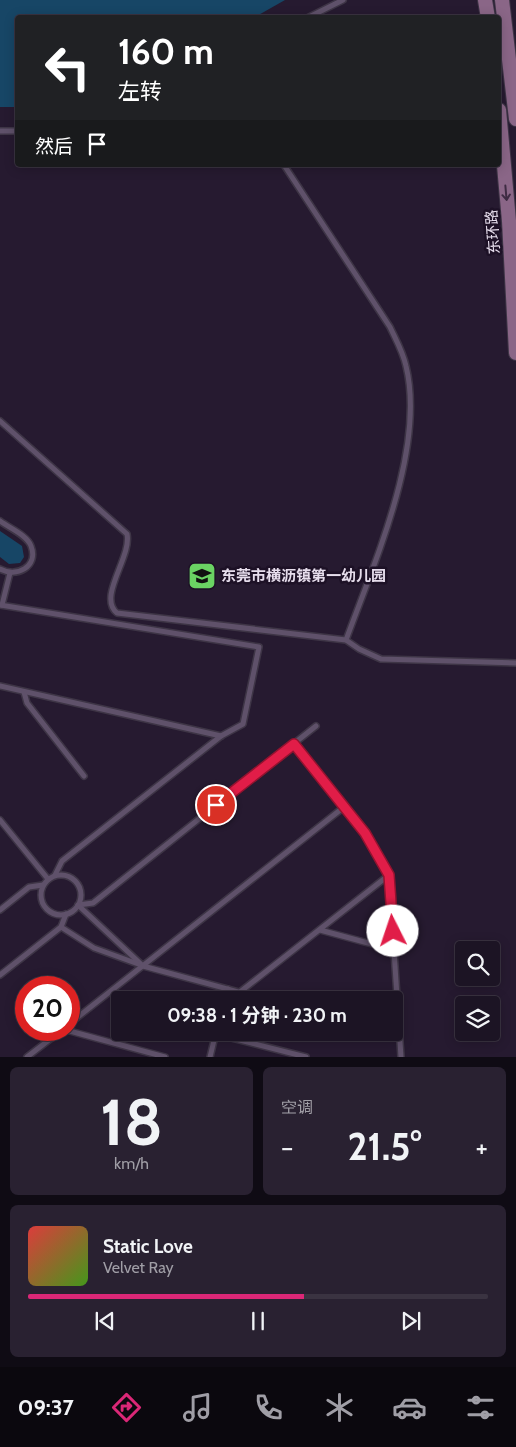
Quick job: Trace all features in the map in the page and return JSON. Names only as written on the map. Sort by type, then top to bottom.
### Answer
[{"type":"main road","points":[[485,0],[488,15]]},
{"type":"main road","points":[[502,0],[516,119]]},
{"type":"main road","name":"东环路","points":[[501,129],[514,253],[516,353]]},
{"type":"lane","points":[[313,15],[343,0]]},
{"type":"lane","points":[[0,131],[15,131]]},
{"type":"lane","points":[[285,167],[390,328],[400,346],[409,387],[407,436],[400,482],[390,517],[346,640]]},
{"type":"lane","points":[[0,421],[127,534],[128,548],[110,599],[110,604],[117,613],[346,640],[359,649],[381,659],[516,663]]},
{"type":"lane","points":[[0,521],[28,540],[32,552],[32,559],[24,569],[10,573],[0,568]]},
{"type":"lane","points":[[10,573],[1,605],[259,647],[243,724],[221,736],[62,861],[55,875],[43,885],[41,900],[45,907],[58,915],[66,914],[78,905],[93,903],[316,726]]},
{"type":"lane","points":[[0,686],[221,736]]},
{"type":"lane","points":[[24,692],[27,703],[84,776]]},
{"type":"lane","points":[[294,744],[365,833],[389,875],[396,991]]},
{"type":"lane","points":[[80,1015],[344,807]]},
{"type":"lane","points":[[0,820],[48,879]]},
{"type":"lane","points":[[55,875],[70,877],[76,882],[81,897],[78,905]]},
{"type":"lane","points":[[241,991],[389,875]]},
{"type":"lane","points":[[0,910],[29,887],[43,885]]},
{"type":"lane","points":[[78,905],[143,966]]},
{"type":"lane","points":[[0,975],[61,927],[66,914]]},
{"type":"lane","points":[[61,927],[94,948],[143,966],[236,991]]},
{"type":"lane","points":[[320,930],[394,950]]},
{"type":"lane","points":[[80,1034],[165,1057]]},
{"type":"lane","points":[[28,1057],[48,1041]]},
{"type":"lane","points":[[210,1057],[214,1041]]},
{"type":"lane","points":[[246,1041],[306,1057]]},
{"type":"lane","points":[[399,1041],[401,1057]]},
{"type":"water","points":[[0,0],[285,0],[259,15],[15,15],[15,107],[0,107]]},
{"type":"water","points":[[0,531],[22,546],[24,557],[20,563],[9,564],[0,557]]},
{"type":"place","name":"东莞市横沥镇第一幼儿园","points":[[202,576]]},
{"type":"route","points":[[216,805],[294,744],[365,833],[389,875],[393,931]]}]
